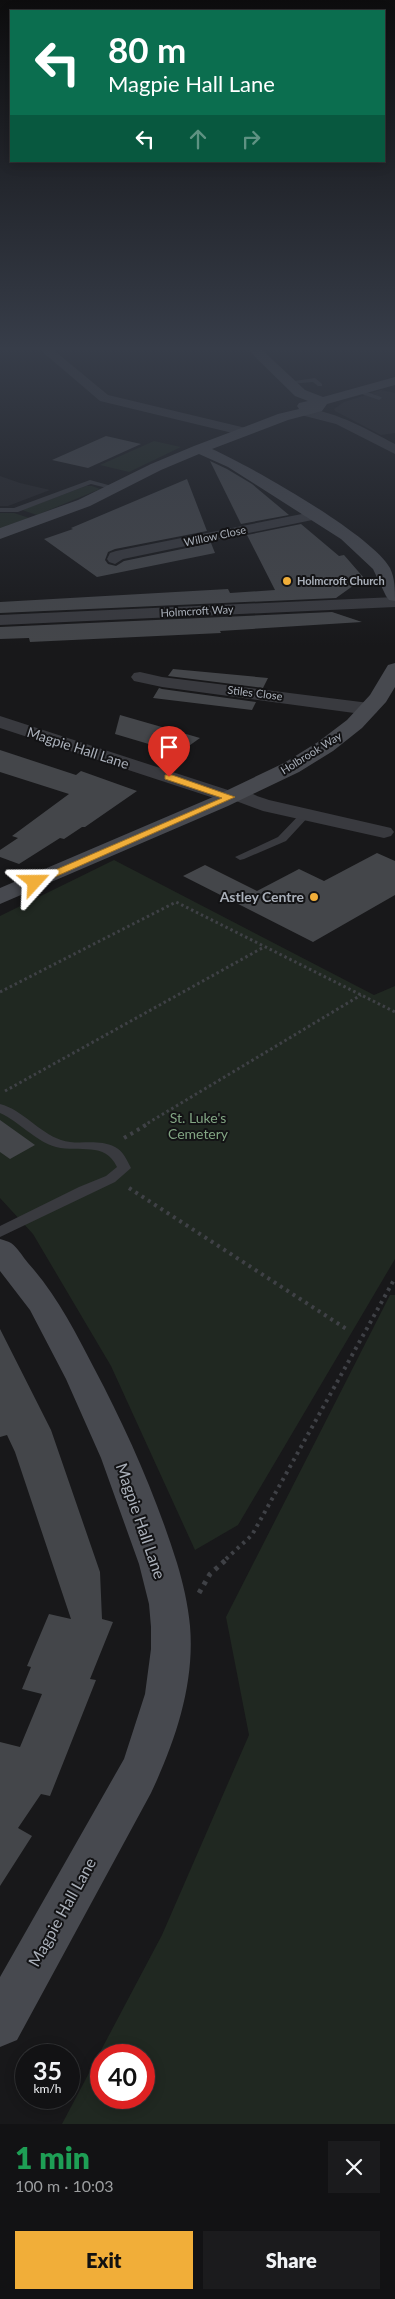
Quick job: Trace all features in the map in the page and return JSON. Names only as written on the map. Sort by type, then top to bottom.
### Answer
[{"type":"street","points":[[0,534],[41,520],[204,447]]},
{"type":"street","points":[[199,449],[233,464],[347,535],[380,567],[395,596]]},
{"type":"street","name":"Willow Close","points":[[115,559],[116,556],[317,515]]},
{"type":"street","name":"Holmcroft Way","points":[[0,620],[395,602]]},
{"type":"street","name":"Holbrook Way","points":[[235,795],[271,778],[333,742],[369,709],[388,684],[395,668]]},
{"type":"street","name":"Stiles Close","points":[[140,677],[162,682],[369,709]]},
{"type":"street","name":"Magpie Hall Lane","points":[[3,726],[251,801],[384,832]]},
{"type":"street","points":[[0,898],[235,795]]},
{"type":"street","name":"Magpie Hall Lane","points":[[0,1250],[40,1300],[107,1427],[154,1548],[168,1604],[170,1649],[167,1682],[150,1748],[136,1780],[0,2023]]},
{"type":"lane","points":[[0,510],[15,510],[90,482],[115,488]]},
{"type":"lane","points":[[15,510],[41,520]]},
{"type":"lane","points":[[240,857],[282,839],[306,814]]},
{"type":"lane","points":[[0,1108],[56,1142],[70,1146],[102,1146],[114,1151],[121,1159],[124,1168],[113,1178],[0,1232]]},
{"type":"path","points":[[0,992],[176,902],[395,1012]]},
{"type":"path","points":[[0,1093],[264,946]]},
{"type":"path","points":[[107,1148],[361,995]]},
{"type":"path","points":[[113,1178],[348,1330]]},
{"type":"path","points":[[168,1604],[197,1595],[210,1574],[252,1535],[395,1278]]},
{"type":"shaded area","points":[[0,476],[50,490],[8,506],[0,506]]},
{"type":"green space","points":[[140,447],[181,447],[129,472],[100,465]]},
{"type":"green space","points":[[86,486],[100,489],[37,515],[22,510]]},
{"type":"green space","points":[[0,513],[14,513],[29,518],[0,528]]},
{"type":"green space","name":"St. Luke's Cemetery","points":[[114,860],[374,995],[395,986],[395,1259],[238,1525],[195,1550],[111,1366],[33,1234],[0,1198],[0,916]]},
{"type":"green space","points":[[390,1295],[395,1295],[395,2124],[62,2124],[70,2109],[80,2109],[80,2090],[90,2071],[90,2109],[155,2109],[155,2044],[104,2044],[162,1935],[249,1735],[226,1617]]},
{"type":"building","points":[[81,447],[134,447],[88,468],[52,460]]},
{"type":"building","points":[[210,461],[252,484],[289,515],[241,524]]},
{"type":"building","points":[[187,479],[207,531],[115,549],[108,552],[105,560],[108,564],[116,566],[124,561],[211,543],[215,553],[97,577],[44,539],[73,529],[71,528]]},
{"type":"building","points":[[301,524],[339,556],[344,555],[364,578],[336,598],[0,613],[0,602],[228,589],[230,593],[275,590],[247,535]]},
{"type":"building","points":[[332,612],[362,622],[220,631],[221,633],[30,642],[29,638],[0,639],[0,627]]},
{"type":"building","points":[[173,669],[268,678],[263,688],[168,676]]},
{"type":"building","points":[[159,688],[256,702],[252,710],[153,698]]},
{"type":"building","points":[[120,715],[200,738],[179,753],[115,734]]},
{"type":"building","points":[[0,750],[76,775],[81,771],[137,791],[85,827],[64,839],[60,838],[19,864],[0,857],[0,850],[18,838],[12,836],[69,794],[0,772]]},
{"type":"building","name":"Astley Centre","points":[[377,853],[395,861],[395,895],[313,942],[183,876],[205,865],[257,891],[299,869],[324,881]]},
{"type":"building","points":[[0,1120],[35,1145],[10,1159],[0,1152]]},
{"type":"building","points":[[0,1329],[51,1430],[100,1572],[102,1619],[113,1622],[90,1679],[96,1680],[50,1796],[41,1794],[18,1828],[32,1836],[0,1886],[0,1742],[20,1747],[42,1694],[22,1689],[31,1667],[27,1666],[49,1614],[71,1619],[15,1452],[7,1435],[0,1437]]},
{"type":"place","name":"Holmcroft Church","points":[[287,581]]},
{"type":"place","name":"Astley Centre","points":[[314,897]]},
{"type":"route","points":[[35,882],[230,797],[169,777]]}]
